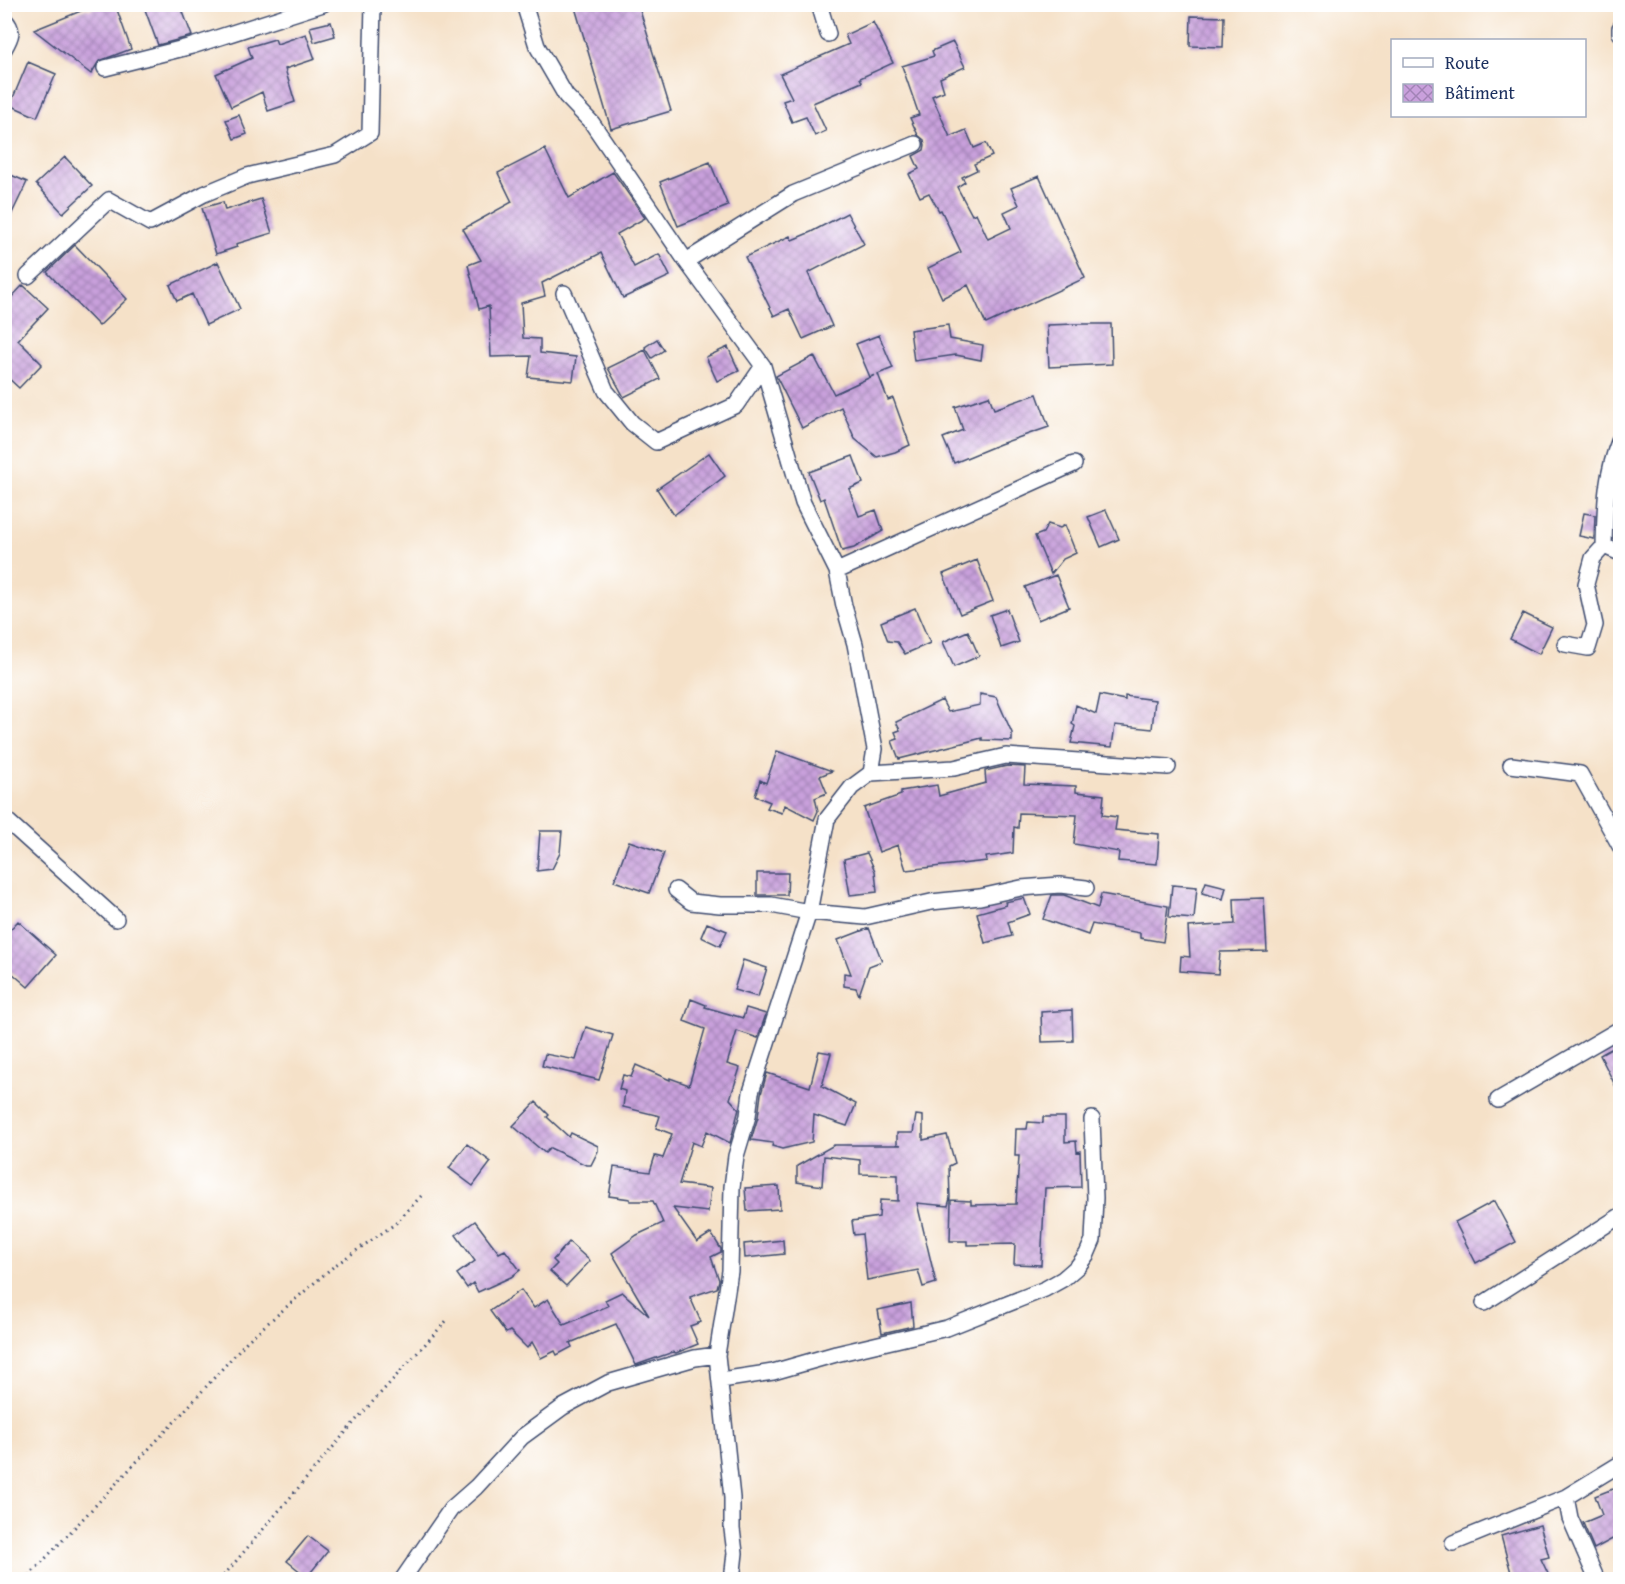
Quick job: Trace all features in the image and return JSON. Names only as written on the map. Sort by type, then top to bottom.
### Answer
[{"type":"street","points":[[105,68],[192,46],[323,4]]},
{"type":"street","points":[[28,276],[110,200],[150,223],[204,194],[247,177],[335,155],[370,133],[374,4]]},
{"type":"street","points":[[524,4],[537,46],[566,96],[592,123],[686,261],[763,366],[803,503],[837,571],[855,644],[875,749],[872,773]]},
{"type":"street","points":[[819,4],[828,34]]},
{"type":"street","points":[[4,19],[12,28],[12,34],[4,49]]},
{"type":"street","points":[[1620,28],[1620,33]]},
{"type":"street","points":[[686,261],[793,194],[915,144]]},
{"type":"street","points":[[564,293],[606,391],[632,423],[656,442],[736,405],[763,366]]},
{"type":"street","points":[[1565,644],[1588,648],[1594,625],[1586,584],[1593,558],[1604,546],[1605,494],[1612,459],[1620,439]]},
{"type":"street","points":[[837,571],[1074,464]]},
{"type":"street","points":[[1604,546],[1620,553]]},
{"type":"street","points":[[732,1580],[735,1553],[732,1498],[717,1355],[730,1271],[732,1187],[736,1156],[748,1116],[751,1092],[809,912],[827,819],[852,787],[872,773],[954,768],[1006,756],[1168,766]]},
{"type":"street","points":[[1511,765],[1580,774],[1620,846]]},
{"type":"street","points":[[4,818],[116,919]]},
{"type":"street","points":[[676,890],[691,902],[720,905],[771,905],[809,912],[865,917],[931,902],[980,897],[1022,888],[1060,885],[1086,888]]},
{"type":"street","points":[[1498,1100],[1620,1029]]},
{"type":"street","points":[[721,1380],[773,1372],[836,1354],[947,1328],[1045,1289],[1063,1279],[1078,1266],[1093,1240],[1095,1198],[1092,1119]]},
{"type":"street","points":[[1484,1303],[1620,1216]]},
{"type":"street","points":[[402,1580],[451,1509],[476,1487],[522,1437],[562,1407],[608,1383],[695,1358],[717,1355]]},
{"type":"street","points":[[1453,1543],[1566,1497],[1620,1464]]},
{"type":"street","points":[[1566,1497],[1570,1518],[1597,1580]]},
{"type":"path","points":[[25,1580],[179,1417],[247,1341],[334,1266],[395,1224],[424,1193]]},
{"type":"path","points":[[220,1580],[357,1419],[449,1318]]},
{"type":"building","points":[[103,4],[115,4],[131,49],[99,61],[91,74],[34,30],[88,8],[88,10]]},
{"type":"building","points":[[143,4],[180,4],[192,36],[158,45]]},
{"type":"building","points":[[574,4],[638,4],[671,111],[611,129]]},
{"type":"building","points":[[1191,16],[1224,17],[1223,47],[1190,46]]},
{"type":"building","points":[[331,22],[335,36],[314,42],[310,27]]},
{"type":"building","points":[[873,22],[893,63],[860,78],[862,82],[813,103],[826,131],[815,136],[806,117],[792,122],[783,101],[792,98],[780,74],[849,44],[845,35]]},
{"type":"building","points":[[306,34],[315,59],[285,69],[295,102],[268,111],[262,92],[231,107],[216,74],[252,58],[248,47],[275,39],[277,44]]},
{"type":"building","points":[[953,42],[965,67],[940,78],[944,91],[932,96],[950,137],[966,130],[974,148],[986,143],[992,156],[974,164],[977,170],[962,177],[965,182],[957,187],[972,215],[976,213],[988,239],[1011,228],[1004,212],[1019,205],[1011,188],[1039,176],[1085,278],[986,324],[968,285],[942,298],[928,268],[961,252],[941,210],[939,211],[929,193],[920,197],[909,174],[919,169],[913,156],[924,150],[925,145],[910,118],[919,115],[902,66],[934,56],[932,51]]},
{"type":"building","points":[[28,62],[56,74],[37,117],[10,105]]},
{"type":"building","points":[[239,115],[247,134],[234,139],[226,120]]},
{"type":"building","points":[[545,149],[569,198],[613,172],[645,218],[617,234],[634,267],[659,254],[670,276],[623,298],[601,253],[542,283],[545,296],[521,303],[523,338],[540,339],[540,353],[576,357],[573,381],[528,377],[531,356],[491,357],[489,306],[479,309],[468,265],[481,260],[463,229],[512,202],[498,173]]},
{"type":"building","points":[[65,157],[92,186],[63,213],[36,184]]},
{"type":"building","points":[[710,162],[728,206],[678,226],[660,182]]},
{"type":"building","points":[[4,172],[27,182],[4,230]]},
{"type":"building","points":[[261,199],[272,233],[236,244],[237,247],[216,254],[202,208],[223,202],[225,210]]},
{"type":"building","points":[[847,213],[864,244],[808,273],[832,326],[803,339],[789,309],[774,316],[745,257],[790,236],[792,240],[811,232]]},
{"type":"building","points":[[75,245],[127,299],[99,326],[47,272]]},
{"type":"building","points":[[218,262],[240,309],[206,325],[192,294],[177,301],[170,285]]},
{"type":"building","points":[[23,285],[48,308],[18,340],[42,364],[19,388],[4,374],[4,305]]},
{"type":"building","points":[[1111,324],[1112,364],[1049,367],[1047,325]]},
{"type":"building","points":[[948,325],[950,339],[983,345],[981,360],[956,355],[914,361],[910,330]]},
{"type":"building","points":[[879,335],[893,368],[878,374],[888,400],[893,398],[910,445],[877,457],[855,439],[841,407],[802,428],[776,376],[814,356],[834,394],[875,375],[870,377],[856,344]]},
{"type":"building","points":[[657,339],[664,350],[652,358],[645,347]]},
{"type":"building","points":[[728,347],[739,371],[717,381],[706,357]]},
{"type":"building","points":[[645,350],[660,379],[624,397],[608,368]]},
{"type":"building","points":[[1037,394],[1049,427],[954,463],[943,438],[963,430],[955,407],[989,396],[994,409]]},
{"type":"building","points":[[709,453],[725,476],[674,515],[657,489]]},
{"type":"building","points":[[853,456],[863,483],[849,489],[859,516],[876,510],[883,531],[854,548],[842,551],[824,498],[820,500],[809,472]]},
{"type":"building","points":[[1106,510],[1119,539],[1101,547],[1088,517]]},
{"type":"building","points":[[1584,513],[1595,515],[1594,539],[1579,536]]},
{"type":"building","points":[[1048,524],[1060,528],[1065,525],[1076,553],[1063,559],[1051,574],[1035,536],[1043,533]]},
{"type":"building","points":[[977,560],[993,601],[960,614],[943,574]]},
{"type":"building","points":[[1056,575],[1069,607],[1038,620],[1025,587]]},
{"type":"building","points":[[915,608],[930,643],[905,654],[897,642],[888,641],[881,622]]},
{"type":"building","points":[[1007,609],[1019,642],[1001,648],[990,615]]},
{"type":"building","points":[[1523,613],[1552,627],[1539,654],[1510,639]]},
{"type":"building","points":[[968,631],[979,656],[954,667],[943,642]]},
{"type":"building","points":[[980,694],[996,697],[1012,733],[1012,741],[982,740],[982,738],[899,759],[892,741],[898,739],[895,732],[900,730],[896,722],[942,700],[948,712],[980,705]]},
{"type":"building","points":[[1100,695],[1125,700],[1125,696],[1155,700],[1152,729],[1115,725],[1112,747],[1071,743],[1076,705],[1096,714]]},
{"type":"building","points":[[777,751],[832,771],[820,776],[827,793],[815,798],[818,811],[814,820],[785,805],[782,813],[767,808],[770,802],[755,796],[760,780],[766,783]]},
{"type":"building","points":[[1007,766],[1025,767],[1024,784],[1076,786],[1076,792],[1104,795],[1102,815],[1117,817],[1115,830],[1159,834],[1157,864],[1118,861],[1119,852],[1074,844],[1077,815],[1019,813],[1018,828],[1014,827],[1013,853],[986,857],[987,861],[906,870],[898,845],[879,852],[864,808],[901,795],[901,791],[937,785],[939,796],[986,783],[985,771]]},
{"type":"building","points":[[540,831],[562,831],[560,853],[552,869],[537,871]]},
{"type":"building","points":[[629,841],[664,853],[649,893],[614,881]]},
{"type":"building","points":[[867,853],[875,871],[877,892],[850,895],[844,859]]},
{"type":"building","points":[[757,873],[788,873],[787,895],[757,895]]},
{"type":"building","points":[[1206,882],[1226,887],[1223,899],[1202,893]]},
{"type":"building","points":[[1172,885],[1197,887],[1194,919],[1169,917]]},
{"type":"building","points":[[1101,894],[1168,906],[1163,942],[1140,938],[1140,933],[1092,924],[1088,935],[1043,919],[1052,895],[1064,895],[1098,908]]},
{"type":"building","points":[[1024,898],[1030,914],[1008,922],[1012,936],[985,943],[977,913],[1006,905],[1005,902]]},
{"type":"building","points":[[1264,898],[1267,951],[1220,952],[1218,974],[1180,971],[1181,956],[1190,957],[1188,927],[1235,924],[1234,899]]},
{"type":"building","points":[[18,921],[56,955],[28,987],[4,966],[4,936]]},
{"type":"building","points":[[707,923],[727,931],[720,946],[701,937]]},
{"type":"building","points":[[869,928],[882,961],[869,966],[859,995],[856,988],[844,986],[844,973],[851,974],[838,940]]},
{"type":"building","points":[[743,960],[767,968],[758,997],[734,990]]},
{"type":"building","points":[[691,999],[706,1005],[705,1007],[743,1018],[746,1008],[766,1014],[758,1038],[737,1031],[727,1064],[740,1068],[730,1099],[739,1109],[730,1143],[707,1131],[701,1146],[692,1142],[679,1184],[711,1188],[708,1212],[673,1208],[697,1242],[711,1233],[721,1249],[721,1252],[711,1257],[719,1280],[717,1288],[690,1297],[701,1322],[690,1326],[698,1344],[636,1365],[616,1324],[570,1343],[572,1347],[557,1355],[555,1351],[541,1358],[532,1342],[527,1348],[510,1331],[506,1333],[490,1311],[521,1290],[534,1308],[548,1299],[564,1325],[608,1306],[605,1300],[622,1292],[649,1316],[612,1253],[637,1235],[663,1223],[653,1201],[630,1201],[630,1199],[609,1196],[614,1167],[650,1172],[655,1156],[663,1158],[672,1134],[656,1128],[660,1116],[623,1107],[625,1091],[619,1089],[623,1075],[631,1077],[636,1065],[670,1080],[670,1078],[689,1085],[705,1029],[684,1021]]},
{"type":"building","points":[[1072,1010],[1073,1041],[1042,1042],[1041,1012]]},
{"type":"building","points":[[586,1027],[613,1035],[599,1080],[542,1066],[545,1054],[576,1060]]},
{"type":"building","points":[[1620,1044],[1620,1095],[1600,1055]]},
{"type":"building","points":[[819,1051],[831,1053],[822,1086],[856,1104],[847,1126],[814,1115],[812,1142],[782,1149],[772,1146],[773,1143],[751,1140],[767,1073],[810,1087]]},
{"type":"building","points":[[536,1102],[549,1115],[547,1117],[569,1137],[571,1133],[598,1146],[591,1165],[586,1165],[550,1148],[545,1153],[513,1126]]},
{"type":"building","points":[[916,1115],[923,1116],[923,1140],[947,1135],[955,1163],[949,1166],[948,1206],[917,1203],[936,1283],[923,1287],[918,1270],[867,1280],[862,1234],[854,1235],[852,1221],[879,1217],[880,1200],[898,1201],[898,1175],[860,1174],[860,1160],[824,1156],[822,1186],[797,1182],[797,1166],[834,1145],[901,1145],[897,1144],[897,1133],[913,1133]]},
{"type":"building","points":[[1043,1117],[1065,1117],[1065,1142],[1076,1141],[1077,1152],[1080,1151],[1081,1187],[1045,1188],[1041,1265],[1014,1264],[1015,1244],[967,1245],[967,1241],[950,1241],[951,1200],[971,1201],[971,1205],[1016,1204],[1019,1156],[1015,1156],[1016,1129],[1027,1129],[1028,1122],[1043,1123]]},
{"type":"building","points":[[467,1144],[491,1162],[473,1186],[449,1168]]},
{"type":"building","points":[[779,1186],[780,1209],[747,1211],[745,1188]]},
{"type":"building","points":[[1494,1201],[1516,1242],[1476,1263],[1455,1222]]},
{"type":"building","points":[[475,1221],[499,1253],[505,1250],[520,1270],[511,1277],[478,1292],[473,1283],[467,1288],[457,1274],[475,1261],[456,1235]]},
{"type":"building","points":[[783,1240],[784,1254],[745,1258],[744,1244]]},
{"type":"building","points":[[569,1242],[590,1261],[566,1286],[550,1271],[557,1264],[553,1260]]},
{"type":"building","points":[[911,1303],[913,1326],[882,1333],[878,1310]]},
{"type":"building","points":[[1620,1486],[1620,1535],[1594,1549],[1583,1523],[1602,1515],[1595,1496]]},
{"type":"building","points":[[1540,1525],[1549,1557],[1541,1559],[1551,1580],[1513,1580],[1501,1536]]},
{"type":"building","points":[[308,1536],[328,1551],[307,1577],[287,1561]]}]
